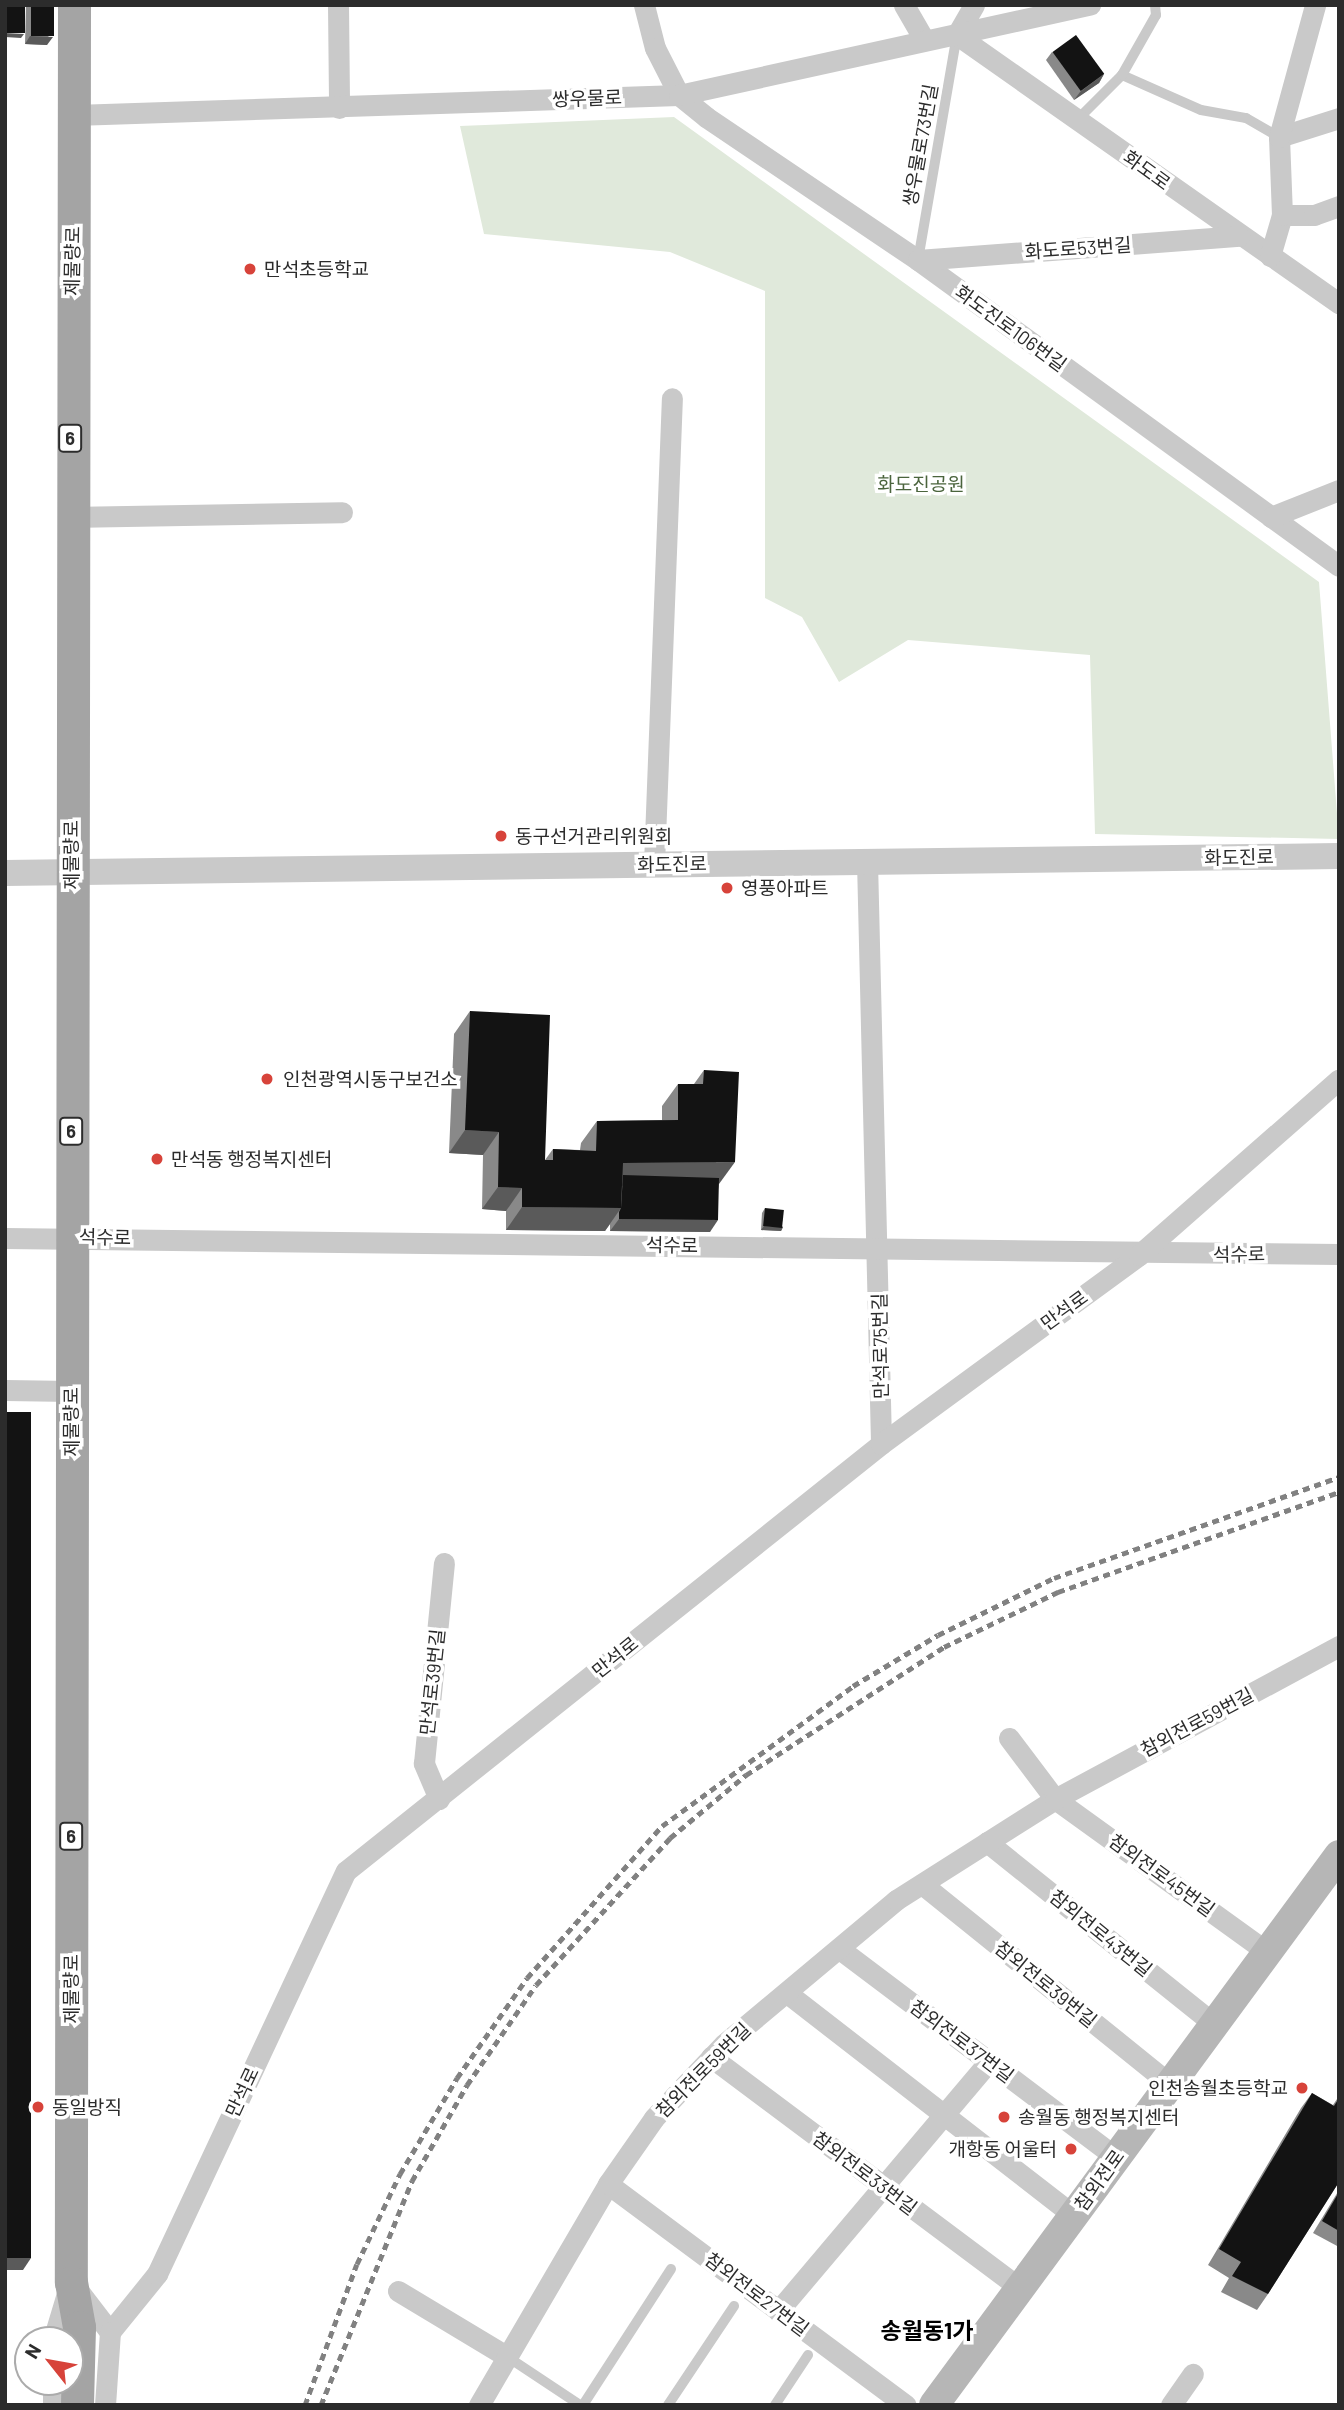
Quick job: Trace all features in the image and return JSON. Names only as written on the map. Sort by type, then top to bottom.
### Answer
[{"type":"main road","name":"제물량로","points":[[74,5],[69,517],[71,2282],[80,2326]]},
{"type":"main road","name":"참외전로","points":[[934,2405],[1339,1854]]},
{"type":"street","points":[[338,5],[339,107]]},
{"type":"street","points":[[644,5],[655,48],[679,94]]},
{"type":"street","points":[[904,5],[925,40]]},
{"type":"street","points":[[957,35],[974,5]]},
{"type":"street","name":"쌍우물로","points":[[74,115],[679,94],[1090,5]]},
{"type":"street","points":[[1270,256],[1282,215],[1279,137],[1315,5]]},
{"type":"street","name":"화도로","points":[[957,35],[1238,236],[1339,303]]},
{"type":"street","name":"화도진로106번길","points":[[679,94],[918,260],[1339,566]]},
{"type":"street","points":[[1279,137],[1339,118]]},
{"type":"street","points":[[1282,215],[1314,215],[1339,206]]},
{"type":"street","name":"화도로53번길","points":[[918,260],[1238,236]]},
{"type":"street","points":[[654,864],[672,398]]},
{"type":"street","points":[[1270,517],[1339,490]]},
{"type":"street","points":[[69,517],[342,512]]},
{"type":"street","name":"화도진로","points":[[5,873],[1339,856]]},
{"type":"street","name":"만석로75번길","points":[[867,861],[879,1248],[881,1444]]},
{"type":"street","name":"만석로","points":[[84,2331],[157,2274],[346,1871],[881,1444],[1139,1255],[1339,1079]]},
{"type":"street","name":"석수로","points":[[5,1238],[71,1236],[879,1248],[1139,1255],[1339,1254]]},
{"type":"street","points":[[5,1390],[71,1391]]},
{"type":"street","name":"만석로39번길","points":[[439,1799],[424,1763],[444,1563]]},
{"type":"street","name":"참외전로59번길","points":[[479,2405],[608,2184],[654,2118],[711,2057],[922,1884],[1055,1799],[1339,1646]]},
{"type":"street","points":[[1009,1738],[1055,1799]]},
{"type":"street","name":"참외전로45번길","points":[[1055,1799],[1267,1952]]},
{"type":"street","name":"참외전로43번길","points":[[987,1842],[1214,2024]]},
{"type":"street","name":"참외전로39번길","points":[[922,1884],[1170,2084]]},
{"type":"street","name":"참외전로37번길","points":[[841,1950],[1116,2157]]},
{"type":"street","points":[[788,1993],[1073,2215]]},
{"type":"street","name":"참외전로33번길","points":[[711,2057],[1020,2288]]},
{"type":"street","points":[[778,2311],[886,2188],[989,2061]]},
{"type":"street","name":"참외전로27번길","points":[[608,2184],[905,2405]]},
{"type":"street","points":[[398,2291],[506,2356]]},
{"type":"street","points":[[84,2342],[105,2405]]},
{"type":"street","points":[[1171,2405],[1193,2374]]},
{"type":"lane","points":[[1077,120],[1122,75],[1156,15],[1155,5]]},
{"type":"lane","name":"쌍우물로73번길","points":[[918,260],[957,35]]},
{"type":"lane","points":[[1122,75],[1201,110],[1246,118],[1279,137]]},
{"type":"lane","points":[[506,2356],[582,2405],[671,2269]]},
{"type":"lane","points":[[668,2405],[734,2306]]},
{"type":"lane","points":[[775,2405],[808,2355]]},
{"type":"green space","name":"화도진공원","points":[[674,117],[1319,582],[1339,839],[1095,834],[1090,655],[908,640],[839,682],[802,617],[765,598],[765,291],[670,252],[484,234],[460,126]]},
{"type":"building","points":[[6,5],[25,5],[25,33],[6,33]]},
{"type":"building","points":[[31,5],[54,5],[54,36],[31,36]]},
{"type":"building","points":[[1076,35],[1104,74],[1081,91],[1053,52]]},
{"type":"building","points":[[470,1011],[550,1015],[545,1160],[553,1160],[553,1149],[596,1151],[597,1121],[678,1120],[678,1084],[703,1084],[704,1070],[739,1072],[735,1162],[623,1163],[621,1208],[522,1207],[522,1188],[498,1187],[499,1132],[465,1130]]},
{"type":"building","points":[[623,1175],[719,1178],[718,1220],[619,1219]]},
{"type":"building","points":[[765,1208],[784,1210],[782,1228],[763,1226]]},
{"type":"building","points":[[5,1412],[31,1412],[31,2258],[5,2258]]},
{"type":"building","points":[[1312,2093],[1334,2106],[1339,2098],[1339,2182],[1268,2294],[1232,2276],[1241,2262],[1219,2249]]},
{"type":"building","points":[[1339,2192],[1339,2231],[1322,2221]]},
{"type":"railway","points":[[305,2405],[357,2264],[400,2174],[457,2078],[527,1978],[662,1826],[853,1686],[938,1635],[1054,1578],[1339,1477]]},
{"type":"railway","points":[[321,2405],[412,2181],[467,2085],[536,1985],[670,1838],[746,1775],[944,1647],[1058,1592],[1339,1492]]},
{"type":"place","name":"만석초등학교","points":[[250,269]]},
{"type":"place","name":"동구선거관리위원회","points":[[501,836]]},
{"type":"place","name":"영풍아파트","points":[[727,888]]},
{"type":"place","name":"인천광역시동구보건소","points":[[267,1079]]},
{"type":"place","name":"만석동 행정복지센터","points":[[157,1159]]},
{"type":"place","name":"인천송월초등학교","points":[[1302,2088]]},
{"type":"place","name":"동일방직","points":[[38,2107]]},
{"type":"place","name":"송월동 행정복지센터","points":[[1004,2117]]},
{"type":"place","name":"개항동 어울터","points":[[1071,2149]]},
{"type":"district","name":"송월동1가","points":[[927,2330]]}]
